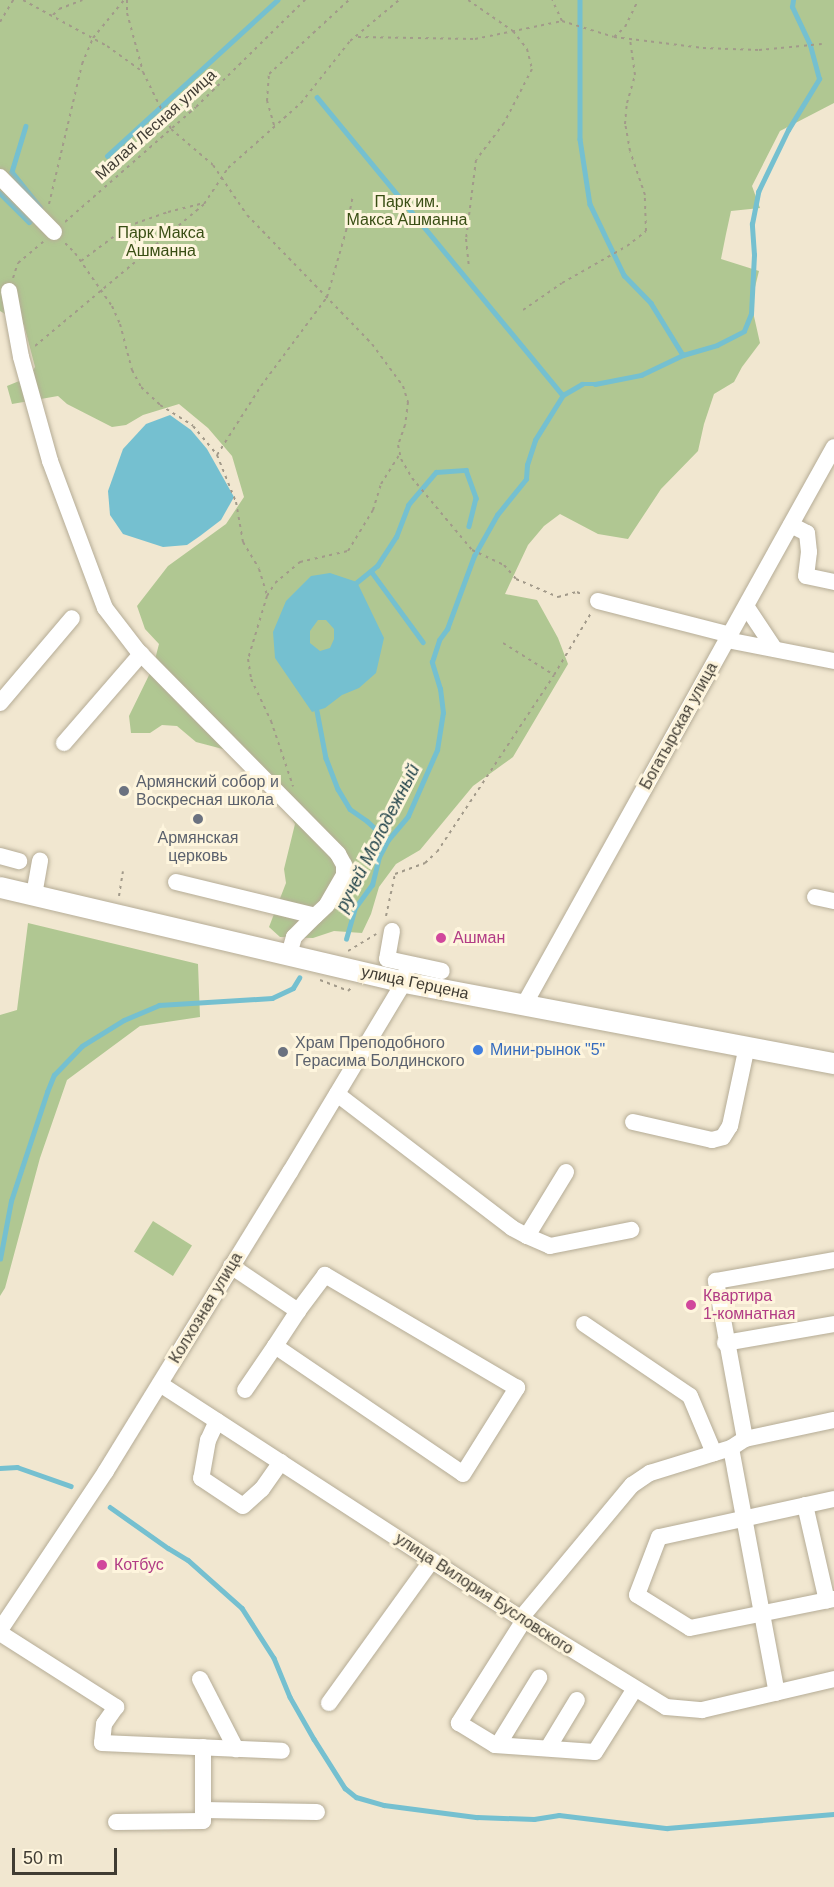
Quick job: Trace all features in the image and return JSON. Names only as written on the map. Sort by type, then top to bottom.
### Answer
[{"type":"main road","name":"улица Герцена","points":[[0,887],[289,955],[406,973],[524,1005],[834,1063]]},
{"type":"street","points":[[0,177],[49,227]]},
{"type":"street","points":[[9,291],[21,357],[50,461],[105,608],[141,654],[338,854],[344,865],[344,876],[327,905],[294,937],[289,955]]},
{"type":"street","name":"Богатырская улица","points":[[524,1005],[834,447]]},
{"type":"street","points":[[791,525],[807,533],[809,552],[806,576],[834,582]]},
{"type":"street","points":[[598,601],[728,638],[834,661]]},
{"type":"street","points":[[746,606],[774,648]]},
{"type":"street","points":[[0,703],[72,618]]},
{"type":"street","points":[[64,743],[141,654]]},
{"type":"street","points":[[0,856],[18,861]]},
{"type":"street","points":[[34,895],[40,861]]},
{"type":"street","points":[[176,882],[315,916]]},
{"type":"street","points":[[815,897],[834,901]]},
{"type":"street","points":[[386,927],[387,959],[406,973],[442,971]]},
{"type":"street","name":"Колхозная улица","points":[[0,1632],[160,1384],[337,1094],[406,973]]},
{"type":"street","points":[[633,1122],[712,1140],[723,1137],[730,1126],[747,1046]]},
{"type":"street","points":[[337,1094],[512,1228],[527,1236],[550,1246],[631,1230]]},
{"type":"street","points":[[527,1236],[566,1172]]},
{"type":"street","points":[[777,1693],[742,1519],[738,1444],[716,1281],[834,1260]]},
{"type":"street","points":[[231,1266],[298,1311]]},
{"type":"street","points":[[245,1389],[298,1311],[325,1275],[517,1388],[463,1474],[275,1346]]},
{"type":"street","points":[[584,1324],[690,1396],[714,1454]]},
{"type":"street","points":[[725,1343],[834,1324]]},
{"type":"street","name":"улица Вилория Бусловского","points":[[160,1384],[522,1619],[634,1690],[666,1707],[702,1710],[834,1679]]},
{"type":"street","points":[[634,1690],[594,1752],[498,1745],[459,1723],[522,1619],[632,1485],[650,1473],[714,1454],[738,1444],[834,1420]]},
{"type":"street","points":[[217,1421],[208,1440],[201,1478],[243,1506],[262,1489],[281,1462]]},
{"type":"street","points":[[805,1505],[831,1600],[690,1628],[637,1595],[658,1537],[805,1505],[834,1499]]},
{"type":"street","points":[[329,1703],[432,1560]]},
{"type":"street","points":[[0,1632],[116,1707],[104,1725],[102,1743],[282,1751]]},
{"type":"street","points":[[498,1745],[539,1678]]},
{"type":"street","points":[[200,1679],[236,1749]]},
{"type":"street","points":[[548,1748],[577,1700]]},
{"type":"street","points":[[116,1822],[203,1821],[203,1747]]},
{"type":"street","points":[[203,1810],[318,1812]]},
{"type":"path","points":[[0,22],[13,0]]},
{"type":"path","points":[[23,0],[93,38],[142,72]]},
{"type":"path","points":[[53,15],[59,9],[82,0]]},
{"type":"path","points":[[126,0],[93,38],[82,64],[49,227],[81,261],[112,306],[120,324],[132,370],[141,387],[160,405],[194,426],[217,455],[236,502],[243,542],[259,569],[267,596]]},
{"type":"path","points":[[126,0],[127,14],[142,72],[171,129],[213,165],[247,215],[372,344],[403,386],[408,402],[405,425],[398,445],[412,478],[472,550],[504,565],[516,579],[558,597],[577,592],[598,601],[554,675],[438,852],[424,863],[395,874],[386,927],[345,952]]},
{"type":"path","name":"Малая Лесная улица","points":[[18,263],[49,227],[171,129],[305,0]]},
{"type":"path","points":[[274,125],[267,101],[268,74],[349,0]]},
{"type":"path","points":[[21,357],[204,204],[228,168],[301,103],[350,41],[399,0]]},
{"type":"path","points":[[468,0],[513,31],[527,49],[532,69],[504,123],[477,160],[466,239],[469,269]]},
{"type":"path","points":[[552,0],[562,21]]},
{"type":"path","points":[[614,37],[625,27],[638,0]]},
{"type":"path","points":[[357,37],[475,39],[562,21],[630,41],[703,48],[759,50],[822,44]]},
{"type":"path","points":[[523,310],[562,283],[627,246],[646,231],[645,195],[630,152],[625,124],[627,103],[635,75],[630,41]]},
{"type":"path","points":[[217,455],[261,386],[327,297],[346,231],[352,199]]},
{"type":"path","points":[[81,261],[128,226],[168,212],[204,204]]},
{"type":"path","points":[[296,793],[271,721],[251,680],[248,659],[267,596],[275,583],[300,562],[348,551],[374,510],[385,476],[400,453]]},
{"type":"path","points":[[503,643],[554,675]]},
{"type":"path","points":[[117,905],[123,872]]},
{"type":"green space","name":"Парк Макса Ашманна","points":[[0,0],[834,0],[834,103],[780,131],[752,186],[760,208],[731,211],[726,234],[721,259],[759,271],[751,303],[760,343],[734,382],[714,394],[698,451],[661,489],[628,539],[598,534],[560,514],[544,526],[528,545],[505,594],[537,600],[558,638],[568,664],[513,757],[473,786],[420,850],[396,864],[379,887],[371,914],[362,933],[334,931],[313,938],[280,937],[269,927],[286,883],[284,869],[295,824],[271,785],[238,753],[196,742],[177,726],[162,725],[150,733],[131,733],[129,716],[153,667],[159,644],[145,629],[137,606],[168,566],[226,524],[244,497],[232,456],[208,428],[179,404],[143,415],[126,425],[112,427],[67,404],[58,396],[12,404],[7,386],[29,377],[35,367],[24,325],[0,311]]},
{"type":"green space","points":[[28,923],[198,964],[200,1017],[140,1026],[67,1080],[40,1158],[5,1288],[0,1296],[0,1015],[17,1010]]},
{"type":"green space","points":[[153,1221],[192,1245],[173,1276],[134,1252]]},
{"type":"water","points":[[170,415],[191,430],[207,449],[234,497],[221,520],[200,536],[187,545],[163,547],[123,534],[110,515],[108,491],[123,449],[146,424]]},
{"type":"water","points":[[330,573],[357,582],[384,638],[376,673],[359,688],[342,695],[325,708],[312,712],[275,658],[273,632],[286,601],[311,576]],"holes":[[[318,620],[326,620],[334,629],[334,639],[330,648],[320,651],[310,643],[310,631]]]},
{"type":"waterway","points":[[107,156],[277,0]]},
{"type":"waterway","points":[[580,0],[580,139],[590,204],[624,275],[651,303],[683,355]]},
{"type":"waterway","name":"ручей Молодежный","points":[[346,939],[355,908],[372,885],[379,857],[388,840],[408,816],[437,750],[443,713],[440,689],[432,662],[439,640],[447,629],[474,556],[497,515],[526,479],[527,465],[535,440],[563,395],[582,384],[595,384],[641,375],[683,355],[717,345],[744,331],[751,314],[754,255],[752,224],[758,192],[788,130],[819,79],[810,45],[792,7],[793,0]]},
{"type":"waterway","points":[[317,97],[563,395]]},
{"type":"waterway","points":[[26,126],[12,172],[40,207]]},
{"type":"waterway","points":[[0,193],[29,222],[34,217]]},
{"type":"waterway","points":[[357,582],[377,566],[396,537],[408,505],[436,472],[466,470],[476,498],[469,526]]},
{"type":"waterway","points":[[371,571],[423,642]]},
{"type":"waterway","points":[[317,711],[326,758],[338,789],[350,809],[388,840]]},
{"type":"waterway","name":"ручей Молодежный","points":[[0,1259],[11,1201],[47,1092],[54,1075],[82,1046],[124,1020],[159,1005],[272,998],[293,988],[299,978]]},
{"type":"waterway","points":[[0,1468],[17,1467],[71,1486]]},
{"type":"waterway","points":[[110,1507],[188,1560],[242,1608],[274,1658],[290,1697],[314,1739],[345,1788],[356,1797],[384,1805],[477,1817],[534,1819],[559,1815],[667,1828],[834,1814]]},
{"type":"place","name":"Армянский собор и Воскресная школа","points":[[124,791]]},
{"type":"place","name":"Армянская церковь","points":[[198,819]]},
{"type":"place","name":"Ашман","points":[[441,938]]},
{"type":"place","name":"Мини-рынок \"5\"","points":[[478,1050]]},
{"type":"place","name":"Храм Преподобного Герасима Болдинского","points":[[283,1052]]},
{"type":"place","name":"Квартира 1-комнатная","points":[[691,1305]]},
{"type":"place","name":"Котбус","points":[[102,1565]]},
{"type":"park label","name":"Парк им. Макса Ашманна","points":[[407,211]]}]
